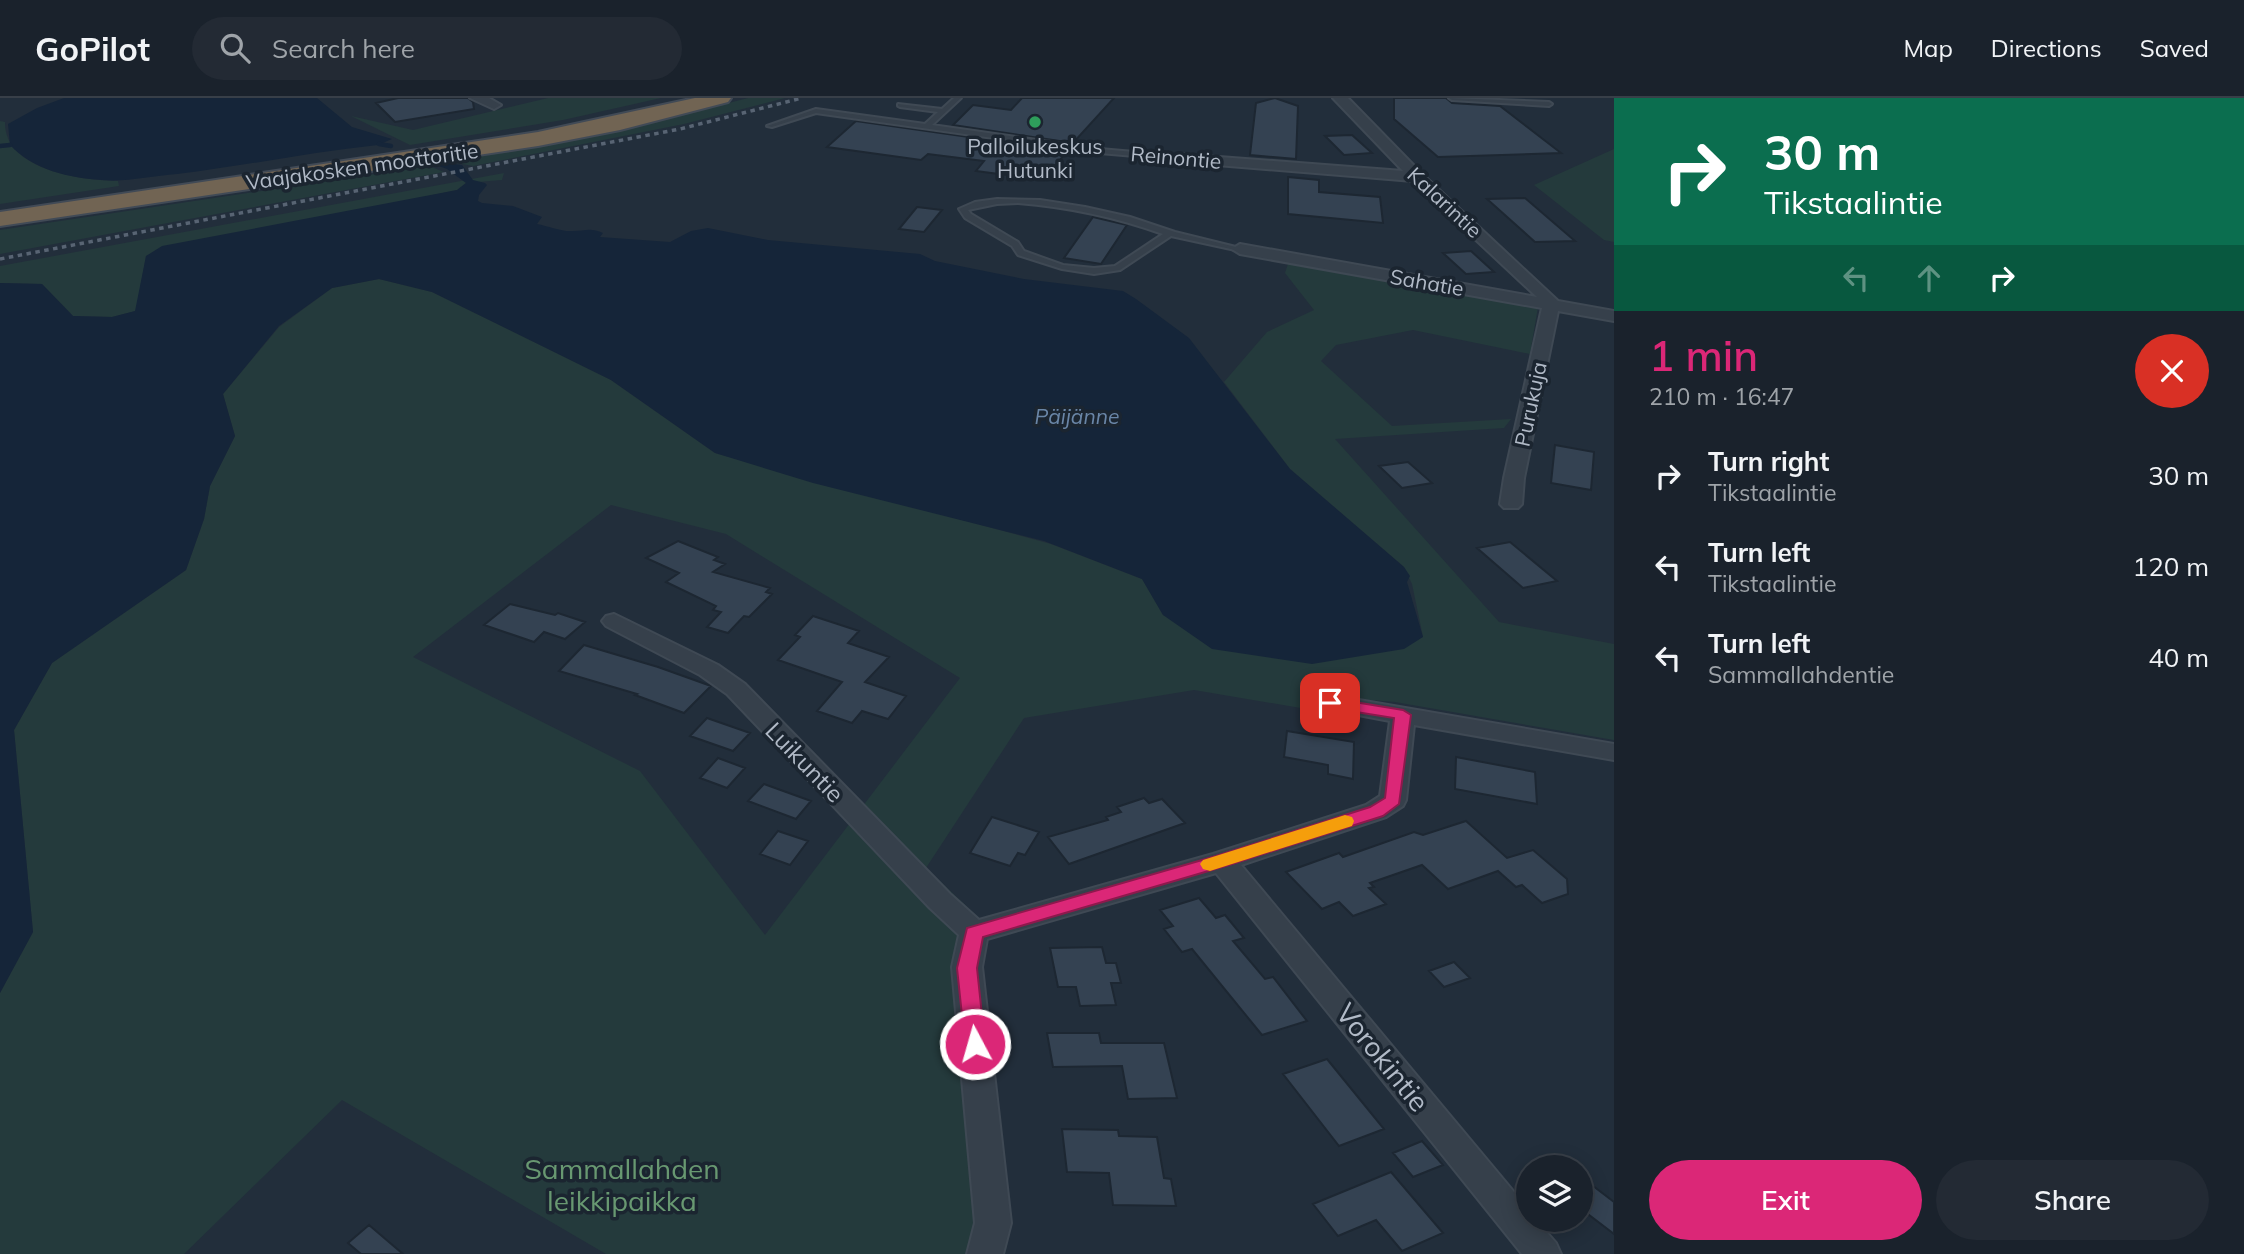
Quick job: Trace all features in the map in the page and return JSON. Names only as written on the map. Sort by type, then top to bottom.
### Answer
[{"type":"highway","name":"Vaajakosken moottoritie","points":[[0,209],[495,137],[610,116],[682,98]]},
{"type":"highway","name":"Vaajakosken moottoritie","points":[[0,219],[538,139],[620,123],[721,98]]},
{"type":"street","points":[[477,98],[494,105]]},
{"type":"street","name":"Kalarintie","points":[[1340,98],[1417,177],[1549,299],[1551,305]]},
{"type":"street","name":"Reinontie","points":[[1180,158],[1417,177]]},
{"type":"street","name":"Sahatie","points":[[1240,249],[1614,316]]},
{"type":"street","name":"Purukuja","points":[[1511,504],[1514,478],[1551,305]]},
{"type":"street","name":"Luikuntie","points":[[614,621],[709,670],[736,689],[940,901],[974,932]]},
{"type":"street","points":[[1330,703],[1614,752]]},
{"type":"street","points":[[985,1254],[993,1223],[967,968],[974,932],[1222,861],[1377,811],[1393,800],[1403,715]]},
{"type":"street","name":"Vorokintie","points":[[1222,861],[1543,1254]]},
{"type":"lane","points":[[926,127],[958,98]]},
{"type":"lane","points":[[1452,98],[1549,104]]},
{"type":"lane","points":[[900,105],[943,111]]},
{"type":"lane","name":"Reinontie","points":[[771,126],[816,111],[1100,151],[1180,158]]},
{"type":"lane","points":[[1171,233],[1117,268],[1094,271],[1062,267],[1021,253],[1015,244],[968,216],[963,209],[975,202],[992,200],[1049,205],[1122,217],[1171,233],[1240,249]]},
{"type":"green space","points":[[548,98],[661,98],[563,120],[410,145],[351,116],[413,130]]},
{"type":"green space","points":[[748,98],[785,98],[684,124],[473,166],[446,161],[647,124]]},
{"type":"green space","points":[[0,121],[5,122],[8,138],[17,151],[31,161],[66,175],[118,181],[119,186],[0,204]]},
{"type":"green space","points":[[1614,149],[1614,242],[1604,240],[1534,185]]},
{"type":"green space","points":[[429,166],[444,172],[0,254],[0,230]]},
{"type":"green space","points":[[504,173],[502,180],[466,183],[457,190],[146,256],[136,311],[112,317],[73,316],[42,284],[0,283],[0,266]]},
{"type":"green space","name":"Sammallahden leikkipaikka","points":[[1288,264],[1538,307],[1530,354],[1413,330],[1336,345],[1321,361],[1392,426],[1511,419],[1504,428],[1335,439],[1499,622],[1614,644],[1614,740],[1395,702],[1322,696],[1318,711],[1194,690],[1024,718],[926,868],[980,919],[984,939],[978,966],[1011,1228],[1005,1254],[606,1254],[342,1100],[184,1254],[0,1254],[0,993],[33,932],[14,730],[52,663],[186,570],[204,519],[210,486],[235,436],[223,394],[279,327],[332,288],[379,279],[432,292],[611,380],[715,453],[1051,544],[1142,579],[1163,615],[1423,637],[1412,584],[1404,567],[1290,469],[1224,382],[1267,332],[1314,310],[1285,273]],"holes":[[[611,505],[726,534],[960,678],[765,935],[640,771],[413,657]]]},
{"type":"water","points":[[64,98],[317,98],[352,127],[392,139],[378,145],[202,171],[130,180],[90,179],[41,167],[19,154],[10,145],[8,124],[37,108]]},
{"type":"water","name":"Päijänne","points":[[439,162],[462,165],[473,180],[487,185],[478,201],[513,206],[542,217],[537,224],[560,230],[591,230],[603,233],[600,237],[670,242],[691,231],[708,228],[768,240],[920,254],[935,261],[1024,279],[1123,291],[1189,338],[1290,469],[1404,567],[1410,576],[1407,582],[1423,637],[1404,649],[1312,664],[1212,649],[1163,615],[1142,579],[1044,541],[813,483],[715,453],[611,380],[432,292],[379,279],[332,288],[279,326],[223,394],[235,436],[210,486],[204,519],[186,570],[52,663],[14,730],[33,932],[0,993],[0,283],[42,284],[73,316],[112,317],[135,311],[146,256],[162,246],[457,190],[466,183],[447,169],[436,165]]},
{"type":"building","points":[[398,98],[468,98],[473,102],[474,109],[395,122],[376,103]]},
{"type":"building","points":[[1022,98],[1114,98],[1073,143],[953,125],[973,105],[1011,110]]},
{"type":"building","points":[[1275,98],[1298,106],[1296,159],[1250,155],[1256,103]]},
{"type":"building","points":[[1394,98],[1446,98],[1452,103],[1500,106],[1561,153],[1438,157],[1394,119]]},
{"type":"building","points":[[856,121],[1067,151],[1044,180],[976,171],[984,161],[928,154],[921,160],[827,147]]},
{"type":"building","points":[[1352,135],[1372,153],[1344,155],[1325,136]]},
{"type":"building","points":[[1288,177],[1319,180],[1319,192],[1380,197],[1383,223],[1288,214]]},
{"type":"building","points":[[1525,198],[1575,241],[1535,242],[1487,199]]},
{"type":"building","points":[[917,207],[942,210],[924,232],[899,229]]},
{"type":"building","points":[[1093,217],[1127,225],[1101,264],[1064,258]]},
{"type":"building","points":[[1471,251],[1494,272],[1466,274],[1443,253]]},
{"type":"building","points":[[1555,445],[1594,452],[1591,490],[1551,483]]},
{"type":"building","points":[[1408,462],[1432,483],[1402,488],[1379,466]]},
{"type":"building","points":[[678,541],[718,557],[714,560],[725,564],[713,572],[770,588],[766,592],[772,594],[749,617],[744,616],[728,633],[707,627],[721,612],[713,610],[716,606],[666,582],[679,573],[646,558]]},
{"type":"building","points":[[1510,542],[1557,581],[1523,588],[1477,548]]},
{"type":"building","points":[[510,604],[555,615],[558,613],[585,622],[565,639],[544,632],[534,642],[484,625]]},
{"type":"building","points":[[813,616],[859,631],[848,643],[889,657],[865,682],[906,696],[888,719],[862,711],[852,723],[817,711],[842,682],[778,660],[800,637],[795,635]]},
{"type":"building","points":[[584,645],[711,686],[684,713],[635,695],[637,694],[559,671]]},
{"type":"building","points":[[707,718],[750,733],[733,751],[690,736]]},
{"type":"building","points":[[1287,731],[1354,742],[1353,779],[1328,774],[1328,765],[1284,757]]},
{"type":"building","points":[[1456,757],[1535,772],[1537,804],[1455,789]]},
{"type":"building","points":[[718,758],[745,768],[727,788],[700,778]]},
{"type":"building","points":[[764,784],[811,801],[796,819],[748,801]]},
{"type":"building","points":[[1144,798],[1149,803],[1162,799],[1185,823],[1069,864],[1048,837],[1108,820],[1106,817],[1121,812],[1117,807]]},
{"type":"building","points":[[992,817],[1039,832],[1025,855],[1018,853],[1010,866],[970,853]]},
{"type":"building","points":[[1466,821],[1507,858],[1533,850],[1567,879],[1568,894],[1542,903],[1522,885],[1516,887],[1498,871],[1448,889],[1422,865],[1370,883],[1374,887],[1369,888],[1386,904],[1353,916],[1339,902],[1322,909],[1286,872],[1339,853],[1343,857],[1414,832],[1423,835]]},
{"type":"building","points":[[778,831],[808,841],[790,865],[760,854]]},
{"type":"building","points":[[1199,898],[1216,918],[1225,915],[1244,938],[1233,941],[1265,979],[1273,977],[1307,1021],[1262,1035],[1192,949],[1182,952],[1164,929],[1173,926],[1160,910]]},
{"type":"building","points":[[1102,947],[1106,963],[1116,963],[1121,983],[1111,983],[1116,1005],[1080,1006],[1076,987],[1058,987],[1050,948]]},
{"type":"building","points":[[1454,962],[1470,978],[1444,987],[1429,971]]},
{"type":"building","points":[[1047,1033],[1099,1033],[1101,1043],[1164,1043],[1177,1098],[1128,1099],[1122,1066],[1053,1067]]},
{"type":"building","points":[[1327,1059],[1384,1129],[1339,1146],[1283,1074]]},
{"type":"building","points":[[1062,1129],[1118,1130],[1119,1136],[1157,1137],[1164,1178],[1171,1179],[1176,1206],[1113,1205],[1109,1173],[1067,1172]]},
{"type":"building","points":[[1422,1141],[1443,1165],[1413,1177],[1393,1153]]},
{"type":"building","points":[[1391,1172],[1443,1233],[1402,1251],[1376,1220],[1338,1236],[1313,1204]]},
{"type":"building","points":[[1593,1186],[1614,1202],[1614,1234],[1593,1218]]},
{"type":"building","points":[[369,1225],[403,1254],[361,1254],[348,1243]]},
{"type":"waterway","points":[[379,144],[391,146]]},
{"type":"waterway","points":[[0,146],[10,145]]},
{"type":"railway","points":[[0,259],[680,129],[802,98]]},
{"type":"slow traffic","points":[[1210,864],[1345,821]]},
{"type":"place","name":"Palloilukeskus Hutunki","points":[[1035,122]]},
{"type":"route","points":[[975,1044],[967,968],[974,932],[1222,861],[1377,811],[1393,800],[1403,715],[1330,703]]}]
